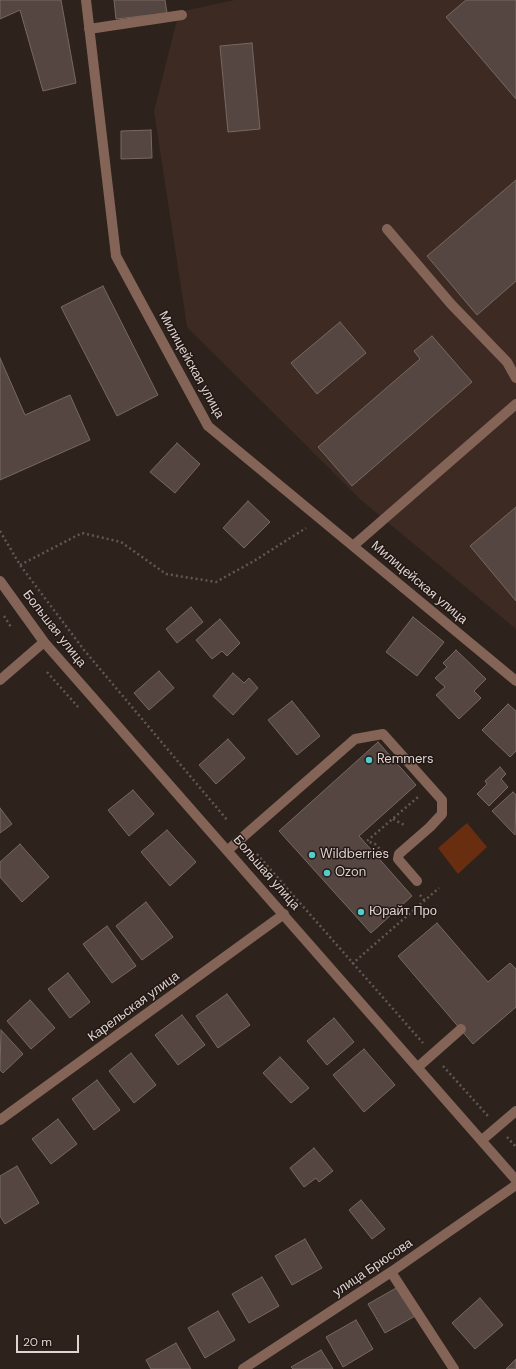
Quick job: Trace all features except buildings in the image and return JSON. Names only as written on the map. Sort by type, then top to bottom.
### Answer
[{"type":"street","name":"Милицейская улица","points":[[86,0],[116,256],[208,426],[516,681]]},
{"type":"street","points":[[89,28],[182,15]]},
{"type":"street","points":[[387,229],[451,304],[507,362],[516,378]]},
{"type":"street","points":[[353,546],[516,404]]},
{"type":"street","name":"Большая улица","points":[[0,581],[44,642],[516,1180]]},
{"type":"street","points":[[0,680],[44,642]]},
{"type":"street","points":[[228,850],[355,739],[382,734],[442,800],[442,814],[399,854],[398,859],[417,881]]},
{"type":"street","name":"Карельская улица","points":[[0,1120],[284,914]]},
{"type":"street","points":[[418,1067],[461,1029]]},
{"type":"street","points":[[482,1140],[516,1110]]},
{"type":"street","name":"улица Брюсова","points":[[243,1369],[391,1272],[516,1186]]},
{"type":"street","points":[[391,1272],[454,1369]]},
{"type":"path","points":[[20,565],[82,533],[121,542],[166,574],[216,582],[296,536],[319,518]]},
{"type":"path","points":[[0,531],[20,565],[84,650],[228,821]]},
{"type":"path","points":[[0,610],[11,627]]},
{"type":"path","points":[[386,855],[375,844],[367,841],[420,794]]},
{"type":"path","points":[[393,819],[407,826],[414,824]]},
{"type":"path","points":[[257,854],[352,964],[516,1147]]},
{"type":"path","points":[[352,964],[440,888]]},
{"type":"shaded area","points":[[235,0],[516,0],[516,629],[361,500],[187,327],[154,111],[179,12]]},
{"type":"shaded area","points":[[467,823],[487,847],[458,874],[438,848]]},
{"type":"place","name":"Remmers","points":[[369,760]]},
{"type":"place","name":"Wildberries","points":[[312,855]]},
{"type":"place","name":"Ozon","points":[[327,873]]},
{"type":"place","name":"Юрайт Про","points":[[361,912]]}]
